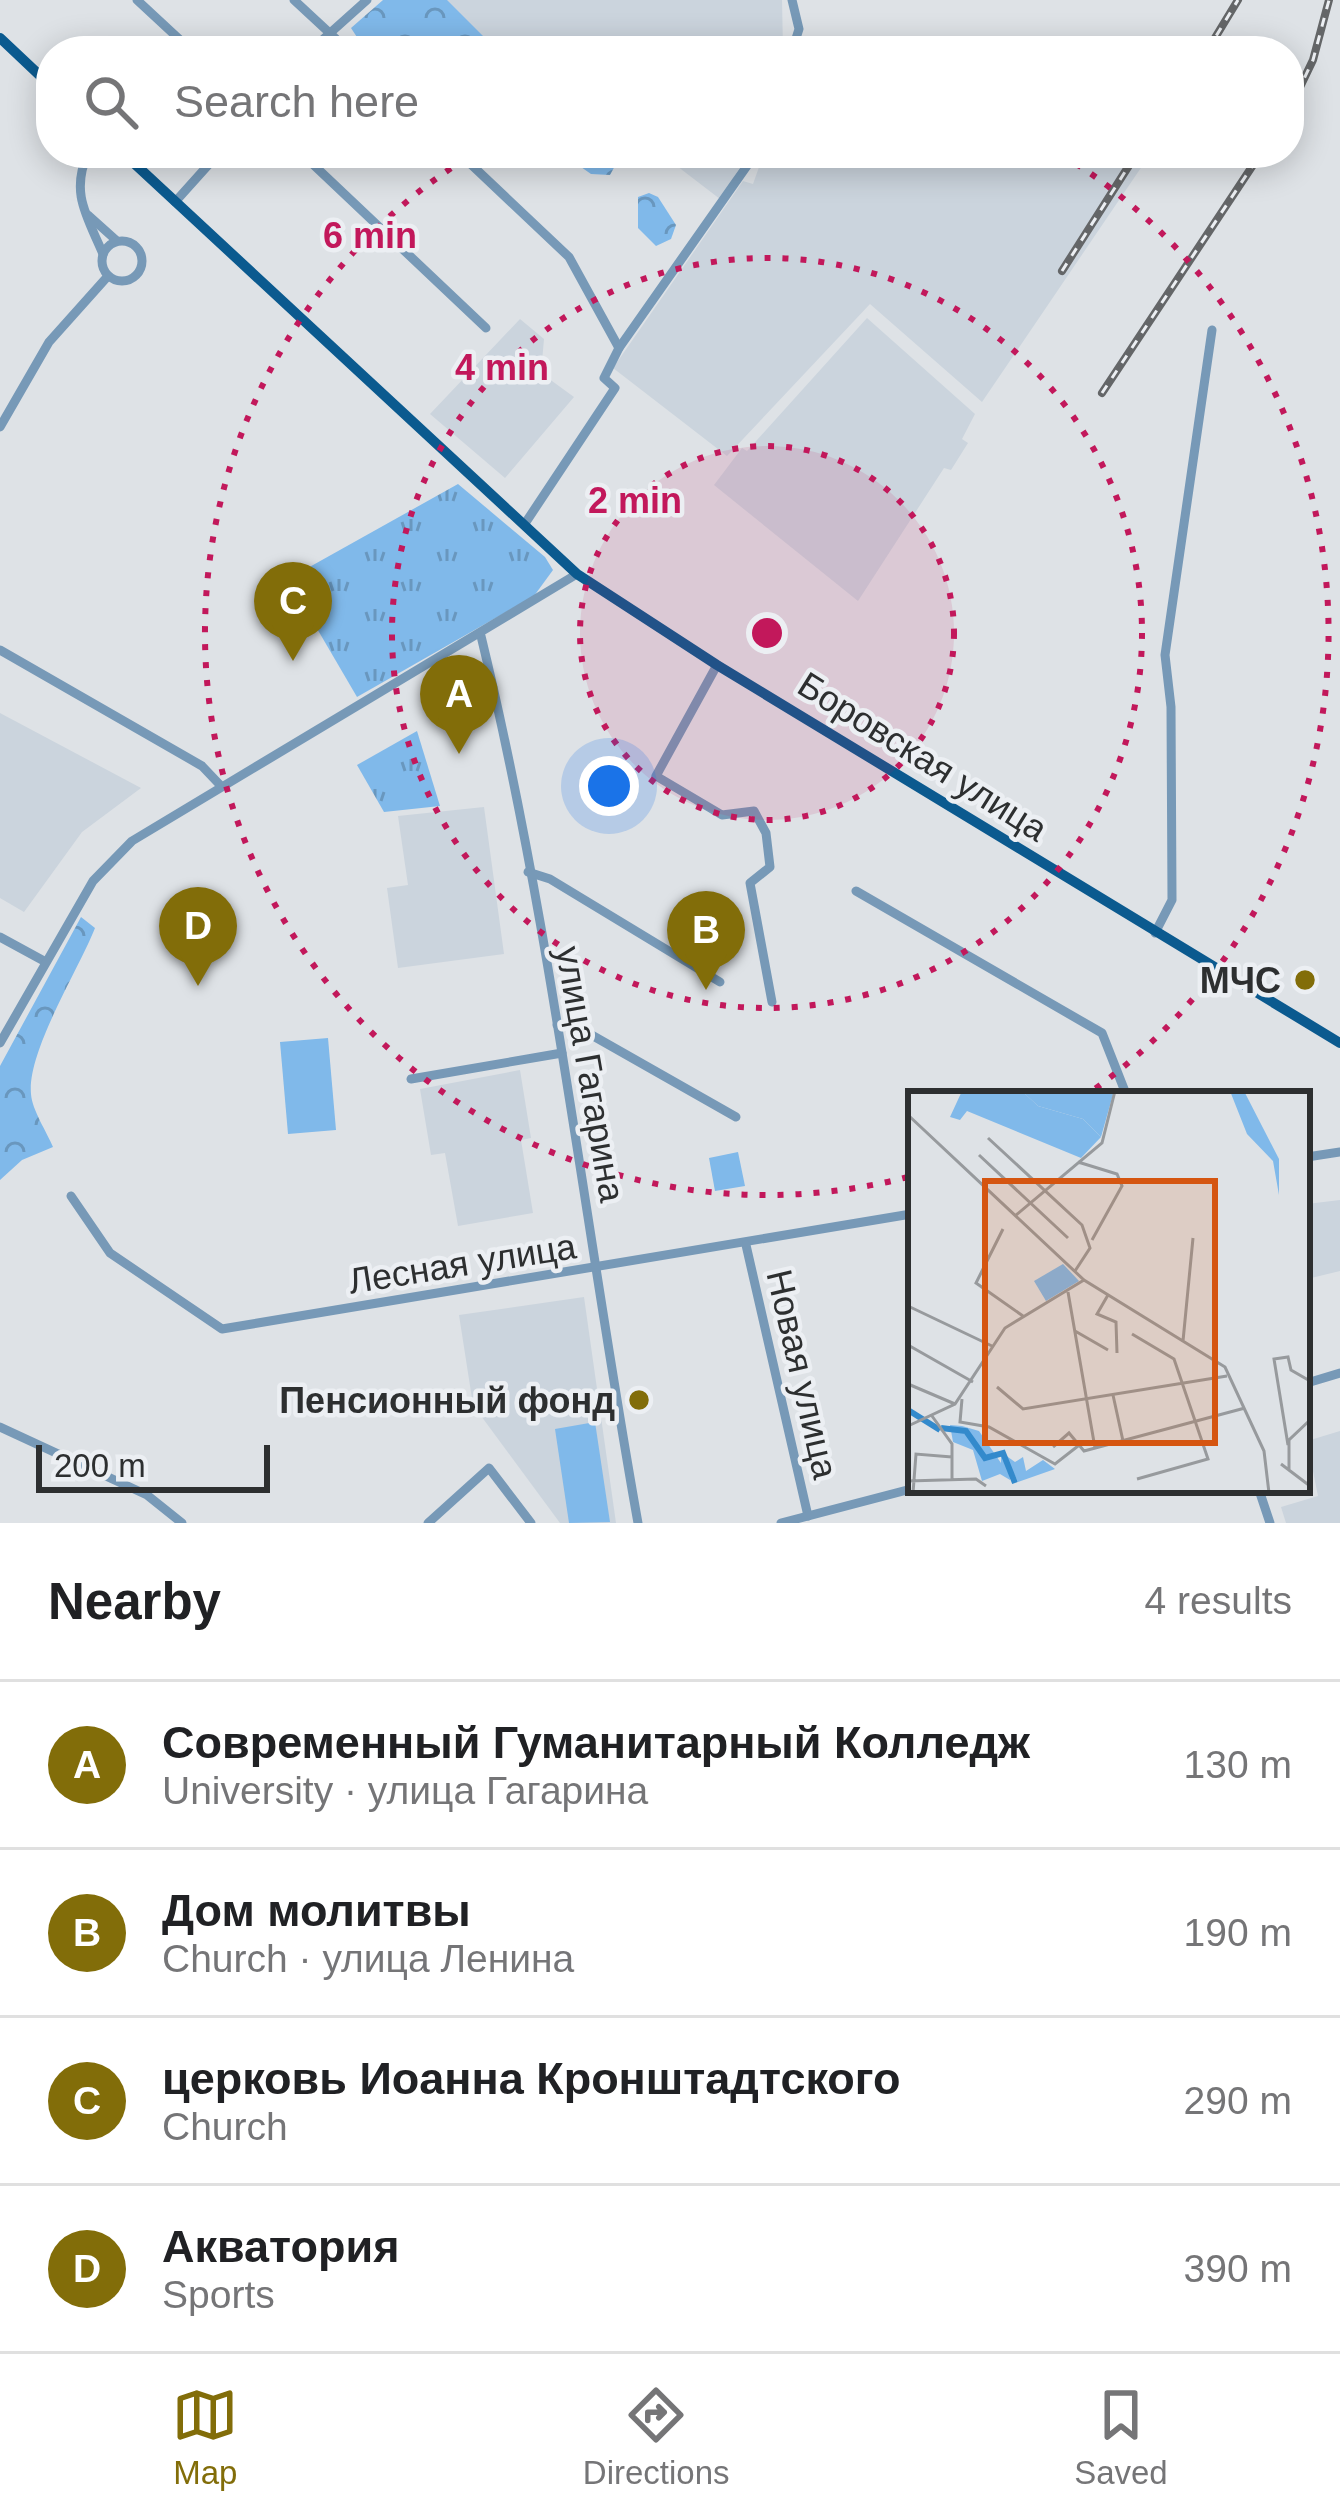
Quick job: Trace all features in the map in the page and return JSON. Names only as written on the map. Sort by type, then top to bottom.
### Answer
[{"type":"main road","points":[[0,38],[36,72]]},
{"type":"main road","name":"Боровская улица","points":[[139,168],[578,574],[717,665],[1340,1043]]},
{"type":"street","points":[[136,0],[175,36]]},
{"type":"street","points":[[295,0],[333,36]]},
{"type":"street","points":[[324,36],[367,0]]},
{"type":"street","points":[[792,0],[797,36]]},
{"type":"street","points":[[82,168],[80,206],[108,275]]},
{"type":"street","points":[[176,202],[206,168]]},
{"type":"street","points":[[317,168],[486,328]]},
{"type":"street","points":[[475,168],[569,257],[619,348]]},
{"type":"street","points":[[524,525],[615,388],[604,378],[605,367],[745,168]]},
{"type":"street","points":[[80,206],[117,241],[135,246],[140,268],[126,280],[108,275]]},
{"type":"street","points":[[103,254],[117,241]]},
{"type":"street","points":[[0,427],[49,342],[108,275]]},
{"type":"street","points":[[1155,933],[1172,900],[1168,621],[1212,330]]},
{"type":"street","points":[[0,1043],[44,962],[105,867],[147,830],[481,636],[578,574]]},
{"type":"street","name":"улица Гагарина","points":[[481,636],[562,1053],[638,1523]]},
{"type":"street","points":[[0,650],[202,766],[220,786]]},
{"type":"street","points":[[717,665],[656,776],[722,814],[754,811],[766,833],[770,867],[750,883],[772,1002]]},
{"type":"street","points":[[528,872],[550,879],[720,982]]},
{"type":"street","points":[[856,891],[1102,1033],[1125,1091]]},
{"type":"street","points":[[0,937],[44,962]]},
{"type":"street","points":[[557,1025],[581,1029],[736,1117]]},
{"type":"street","points":[[411,1079],[562,1053]]},
{"type":"street","points":[[1310,1157],[1340,1153]]},
{"type":"street","name":"Лесная улица","points":[[70,1196],[110,1253],[222,1329],[908,1215]]},
{"type":"street","name":"Новая улица","points":[[746,1245],[808,1516]]},
{"type":"street","points":[[1310,1382],[1340,1373]]},
{"type":"street","points":[[0,1426],[147,1495],[182,1523]]},
{"type":"street","points":[[428,1523],[489,1468],[531,1523]]},
{"type":"street","points":[[781,1523],[908,1490]]},
{"type":"street","points":[[1260,1493],[1270,1523]]},
{"type":"shaded area","points":[[443,0],[782,0],[783,36],[480,36]]},
{"type":"shaded area","points":[[680,168],[740,168],[720,199]]},
{"type":"shaded area","points":[[759,168],[1141,168],[982,402],[870,304],[727,456],[613,368],[743,181],[753,184]]},
{"type":"shaded area","points":[[867,318],[975,414],[962,439],[968,443],[951,470],[944,468],[858,601],[714,485],[742,448],[747,451]]},
{"type":"shaded area","points":[[520,319],[544,339],[541,373],[574,397],[505,478],[430,414]]},
{"type":"shaded area","points":[[0,713],[141,788],[82,832],[24,912],[0,898]]},
{"type":"shaded area","points":[[484,807],[504,954],[398,968],[387,888],[408,885],[398,816]]},
{"type":"shaded area","points":[[520,1070],[531,1138],[521,1140],[533,1213],[458,1226],[445,1153],[431,1155],[420,1089]]},
{"type":"shaded area","points":[[1340,1200],[1340,1271],[1310,1278],[1310,1204]]},
{"type":"shaded area","points":[[584,1297],[616,1523],[560,1523],[473,1405],[459,1315]]},
{"type":"shaded area","points":[[1340,1431],[1340,1523],[1286,1523],[1281,1507],[1318,1496],[1310,1440]]},
{"type":"green space","points":[[383,0],[447,0],[483,36],[356,36],[351,28]]},
{"type":"green space","points":[[582,168],[614,168],[610,175],[591,174]]},
{"type":"green space","points":[[649,193],[658,197],[676,225],[671,239],[656,246],[638,228],[638,197]]},
{"type":"green space","points":[[458,484],[545,557],[553,570],[534,596],[357,697],[288,579]]},
{"type":"green space","points":[[417,731],[440,806],[384,812],[357,765]]},
{"type":"green space","points":[[81,917],[95,928],[45,1033],[32,1076],[32,1100],[53,1147],[22,1160],[0,1180],[0,1066]]},
{"type":"green space","points":[[328,1038],[336,1130],[288,1134],[280,1042]]},
{"type":"green space","points":[[738,1152],[745,1186],[715,1191],[709,1158]]},
{"type":"green space","points":[[595,1422],[610,1522],[569,1523],[555,1429]]},
{"type":"railway","points":[[1216,36],[1238,0]]},
{"type":"railway","points":[[1304,79],[1329,0]]},
{"type":"railway","points":[[1062,271],[1127,168]]},
{"type":"railway","points":[[1102,393],[1251,168]]},
{"type":"place","name":"церковь Иоанна Кронштадтского","points":[[293,661]]},
{"type":"place","name":"Современный Гуманитарный Колледж","points":[[459,754]]},
{"type":"place","name":"МЧС","points":[[1305,980]]},
{"type":"place","name":"Акватория","points":[[198,986]]},
{"type":"place","name":"Дом молитвы","points":[[706,990]]},
{"type":"place","name":"Пенсионный фонд","points":[[639,1400]]}]
